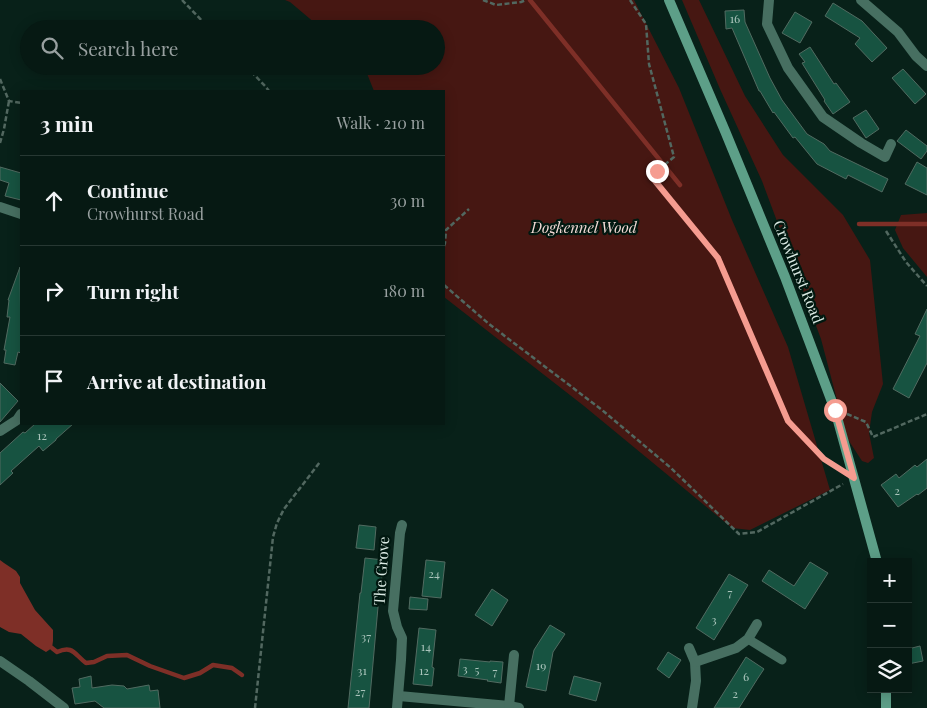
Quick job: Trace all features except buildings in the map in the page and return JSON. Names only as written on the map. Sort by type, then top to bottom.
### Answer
[{"type":"main road","name":"Crowhurst Road","points":[[669,0],[785,277],[835,410],[876,558]]},
{"type":"main road","points":[[886,693],[886,708]]},
{"type":"street","points":[[769,0],[767,24],[788,68],[823,117],[860,143],[885,157],[891,144]]},
{"type":"street","points":[[861,0],[898,32],[916,56],[927,66]]},
{"type":"street","points":[[0,207],[20,214]]},
{"type":"street","points":[[0,431],[18,420],[20,416]]},
{"type":"street","name":"The Grove","points":[[397,708],[402,638],[393,611],[402,525]]},
{"type":"street","points":[[695,662],[736,648],[748,638],[757,624]]},
{"type":"street","points":[[689,648],[695,662],[696,682],[692,708]]},
{"type":"street","points":[[399,696],[514,707],[514,655]]},
{"type":"street","points":[[0,661],[29,680],[64,708]]},
{"type":"lane","points":[[748,638],[782,660]]},
{"type":"path","points":[[182,0],[201,20]]},
{"type":"path","points":[[483,0],[496,5],[526,0]]},
{"type":"path","points":[[445,286],[489,324],[602,410],[658,456],[740,534],[757,532],[854,478],[824,459],[788,421],[718,258],[651,176],[674,158],[649,64],[646,24],[630,0]]},
{"type":"path","points":[[255,75],[268,90]]},
{"type":"path","points":[[0,79],[9,102],[0,143]]},
{"type":"path","points":[[9,102],[20,103]]},
{"type":"path","points":[[445,243],[446,230],[469,210]]},
{"type":"path","points":[[886,231],[906,262],[927,286]]},
{"type":"path","points":[[835,410],[866,422],[873,437],[927,414]]},
{"type":"path","points":[[255,708],[273,537],[277,522],[284,509],[320,462]]},
{"type":"green space","name":"Dogkennel Wood","points":[[285,0],[634,0],[679,88],[732,220],[788,347],[830,490],[750,530],[732,528],[584,406],[445,298],[445,90],[374,90],[368,75],[445,75],[445,20],[311,20]]},
{"type":"green space","points":[[682,0],[699,0],[745,96],[783,155],[843,215],[870,260],[883,384],[872,412],[869,433],[874,458],[868,463],[862,461],[847,438],[821,339],[762,181]]},
{"type":"green space","points":[[927,213],[927,277],[903,248],[895,230],[901,215]]},
{"type":"shaded area","points":[[0,560],[16,571],[20,577],[20,583],[35,610],[53,630],[52,648],[46,652],[21,634],[9,632],[0,627]]},
{"type":"waterway","points":[[530,0],[680,185]]},
{"type":"waterway","points":[[859,224],[927,224]]},
{"type":"waterway","points":[[52,648],[57,652],[70,650],[86,663],[94,662],[107,656],[127,655],[150,666],[184,678],[200,673],[213,665],[232,668],[242,675]]},
{"type":"route","points":[[657,171],[651,176],[718,258],[788,421],[824,459],[854,478],[835,410]]}]
